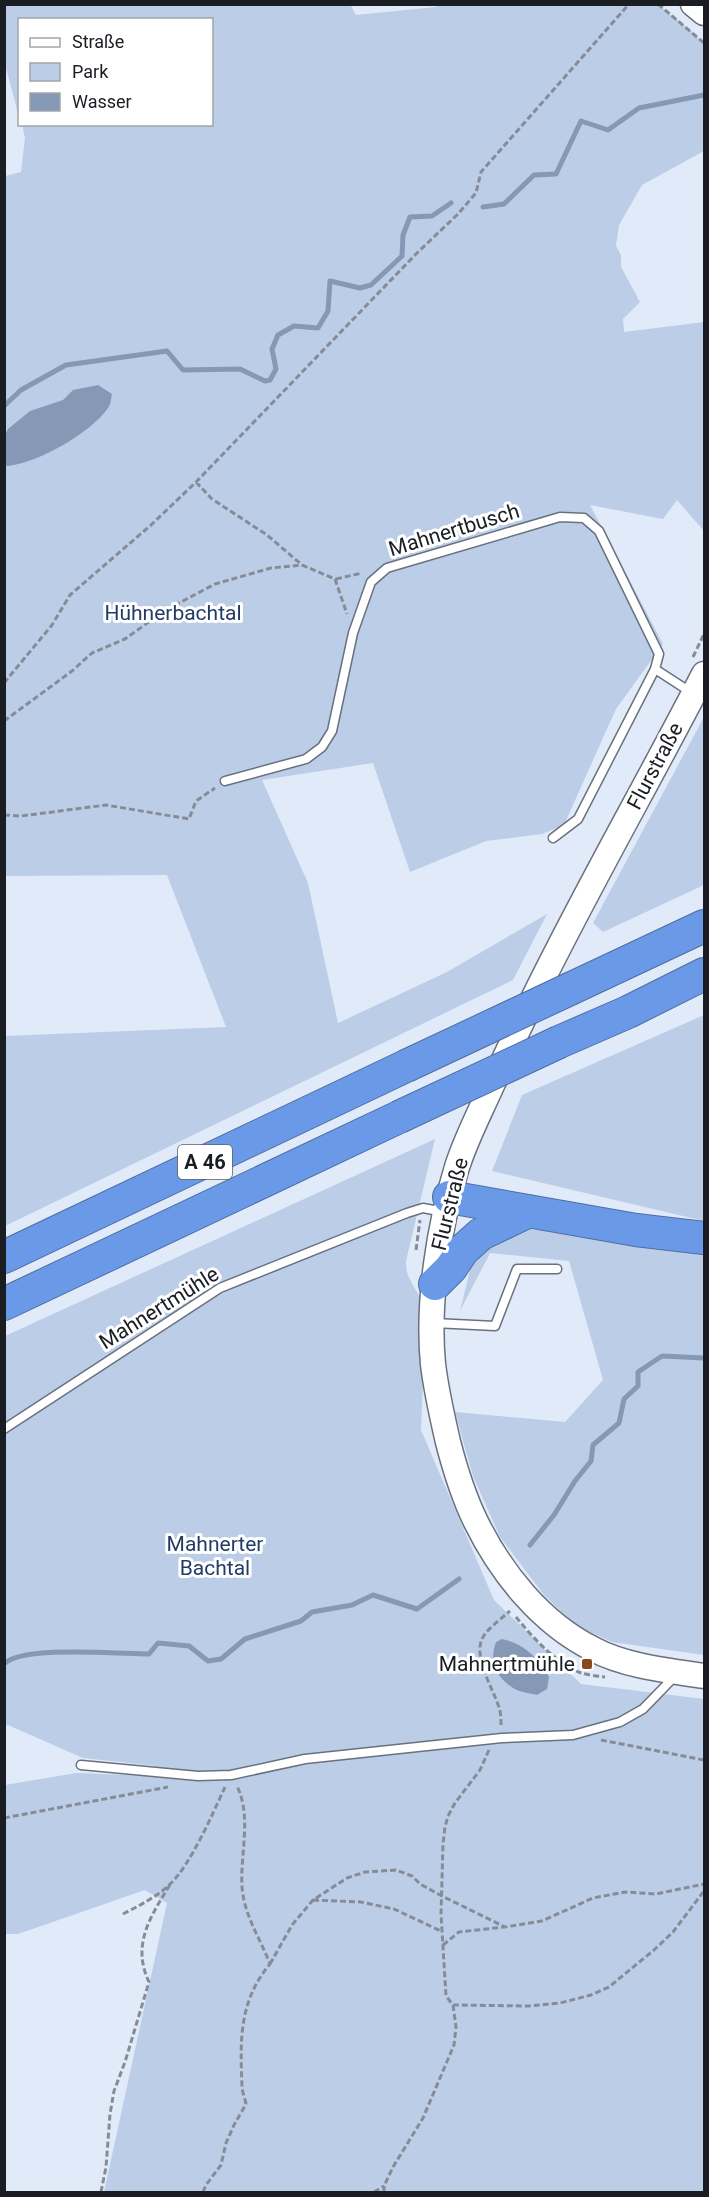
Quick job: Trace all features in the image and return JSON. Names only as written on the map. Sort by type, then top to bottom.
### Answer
[{"type":"highway","name":"A 46","points":[[4,1257],[705,926]]},
{"type":"highway","name":"A 46","points":[[4,1304],[705,974]]},
{"type":"highway","points":[[628,1012],[705,994]]},
{"type":"highway","points":[[447,1204],[529,1211],[636,1230],[705,1238]]},
{"type":"highway","points":[[435,1284],[451,1268],[463,1250],[482,1234],[529,1211]]},
{"type":"main road","points":[[693,4],[705,13]]},
{"type":"main road","name":"Flurstraße","points":[[699,684],[562,939],[474,1124],[458,1164],[447,1204],[439,1243],[432,1323],[433,1365],[455,1467],[485,1542],[500,1565],[541,1611],[593,1650],[618,1659],[705,1676]]},
{"type":"lane","name":"Mahnertbusch","points":[[225,781],[306,759],[322,747],[332,731],[353,633],[371,582],[387,568],[560,517],[584,518],[599,531],[659,654],[656,669]]},
{"type":"lane","points":[[553,838],[578,819],[656,669],[699,684]]},
{"type":"lane","name":"Mahnertmühle","points":[[4,1430],[220,1288],[407,1213],[447,1204]]},
{"type":"lane","points":[[432,1323],[495,1326],[517,1269],[557,1269]]},
{"type":"lane","points":[[81,1765],[198,1776],[231,1775],[305,1759],[502,1738],[573,1735],[620,1722],[643,1709],[678,1672]]},
{"type":"path","points":[[4,683],[52,625],[70,595],[151,525],[196,482],[457,215],[476,193],[482,172],[629,4]]},
{"type":"path","points":[[658,4],[705,43]]},
{"type":"path","points":[[196,482],[212,499],[267,535],[302,565],[335,579],[353,633]]},
{"type":"path","points":[[4,721],[72,671],[92,653],[124,639],[164,611],[215,584],[271,568],[302,565]]},
{"type":"path","points":[[4,815],[21,816],[106,805],[189,819],[196,801],[225,781]]},
{"type":"path","points":[[374,2193],[384,2186],[423,2118],[454,2045],[456,2027],[453,2005],[446,1996],[441,1914],[443,1844],[448,1816],[480,1770],[489,1751],[502,1738],[500,1712],[480,1656],[484,1634],[510,1611]]},
{"type":"path","points":[[573,1735],[705,1760]]},
{"type":"path","points":[[101,2193],[114,2091],[149,1982],[142,1967],[143,1939],[152,1914],[188,1860],[231,1775]]},
{"type":"path","points":[[231,1775],[241,1794],[245,1836],[242,1886],[247,1916],[270,1964]]},
{"type":"path","points":[[4,1818],[179,1785],[198,1776]]},
{"type":"path","points":[[203,2193],[206,2185],[221,2165],[226,2143],[246,2104],[241,2088],[241,2043],[249,1997],[292,1925],[313,1900],[347,1878],[365,1872],[396,1870],[412,1876],[420,1884],[505,1927]]},
{"type":"path","points":[[123,1914],[152,1898],[171,1883]]},
{"type":"path","points":[[443,1945],[459,1932],[542,1921],[593,1898],[625,1892],[656,1894],[705,1884]]},
{"type":"path","points":[[453,2005],[529,2006],[560,2003],[591,1995],[609,1987],[673,1932],[705,1891]]},
{"type":"path","points":[[313,1900],[361,1902],[394,1909],[443,1932]]},
{"type":"path","points":[[384,2186],[384,2193]]},
{"type":"green space","name":"Hühnerbachtal","points":[[350,4],[356,15],[436,7],[439,4],[659,5],[695,34],[704,46],[704,151],[642,185],[619,225],[616,246],[621,255],[621,267],[640,302],[623,319],[624,332],[704,322],[704,531],[677,500],[663,519],[590,505],[663,644],[616,709],[564,825],[542,834],[486,841],[410,872],[373,763],[262,780],[308,883],[338,1023],[447,972],[547,914],[513,980],[5,1226],[5,1036],[226,1027],[167,875],[4,876],[5,176],[21,172],[25,138],[22,126],[213,126],[213,18],[18,18],[18,113],[5,64],[5,5]]},
{"type":"green space","points":[[704,717],[704,885],[603,932],[593,923]]},
{"type":"green space","points":[[704,1015],[704,1221],[492,1171],[522,1095]]},
{"type":"green space","name":"Mahnerter Bachtal","points":[[435,1139],[406,1261],[410,1279],[426,1308],[421,1430],[494,1600],[581,1684],[704,1699],[704,2192],[104,2192],[167,1903],[145,1890],[18,1934],[5,1934],[5,1785],[76,1773],[154,1776],[156,1766],[83,1758],[8,1725],[5,1726],[5,1336]]},
{"type":"green space","points":[[513,1227],[704,1247],[704,1655],[612,1642],[575,1625],[544,1595],[500,1537],[473,1476],[455,1412],[565,1422],[603,1380],[569,1261],[490,1253],[460,1311],[474,1254]]},
{"type":"water","points":[[98,385],[112,394],[108,408],[100,418],[76,437],[46,454],[5,466],[5,435],[8,429],[30,411],[63,400],[73,390]]},
{"type":"water","points":[[502,1639],[517,1644],[536,1658],[549,1677],[547,1689],[537,1695],[524,1692],[513,1688],[502,1678],[495,1668],[493,1656],[496,1642]]},
{"type":"waterway","points":[[483,207],[504,204],[534,175],[556,174],[581,121],[608,130],[639,108],[704,95]]},
{"type":"waterway","points":[[4,406],[21,390],[66,365],[167,351],[183,370],[240,369],[265,381],[270,380],[276,369],[272,349],[278,335],[294,326],[318,328],[328,311],[330,281],[360,288],[371,285],[402,256],[403,235],[410,217],[432,216],[451,203]]},
{"type":"waterway","points":[[530,1545],[591,1461],[593,1445],[619,1423],[624,1399],[638,1386],[638,1372],[662,1356],[704,1358]]},
{"type":"waterway","points":[[4,1664],[14,1658],[50,1652],[149,1654],[158,1643],[189,1646],[208,1661],[221,1659],[245,1639],[301,1621],[312,1612],[352,1605],[373,1595],[417,1609],[459,1579]]},
{"type":"place","name":"Mahnertmühle","points":[[587,1664]]}]
